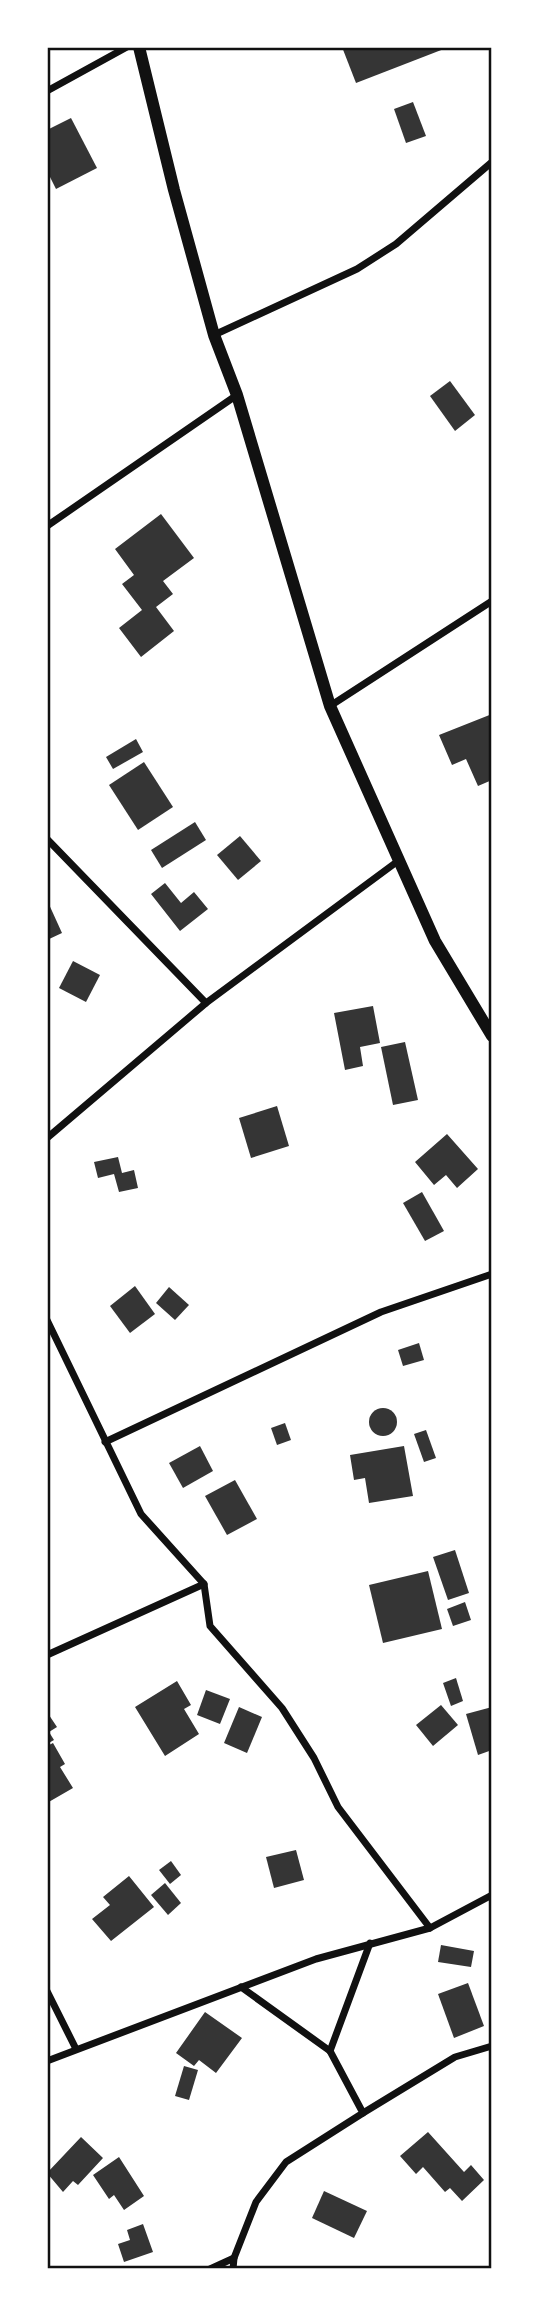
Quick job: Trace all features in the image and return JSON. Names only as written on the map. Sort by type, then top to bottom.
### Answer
[{"type":"street","points":[[47,91],[127,47]]},
{"type":"street","points":[[139,47],[174,190],[214,335],[237,395],[330,706],[398,861],[414,888],[435,940],[492,1036]]},
{"type":"street","points":[[214,335],[357,269],[396,244],[492,162]]},
{"type":"street","points":[[47,526],[237,395]]},
{"type":"street","points":[[330,706],[492,601]]},
{"type":"street","points":[[47,839],[206,1003]]},
{"type":"street","points":[[47,1139],[206,1003],[398,861]]},
{"type":"street","points":[[105,1442],[381,1312],[492,1274]]},
{"type":"street","points":[[47,1320],[141,1514],[204,1584],[210,1626],[282,1708],[314,1758],[338,1807],[429,1928]]},
{"type":"street","points":[[47,1656],[204,1584]]},
{"type":"street","points":[[47,2061],[241,1987],[370,1943],[429,1928],[492,1895]]},
{"type":"street","points":[[330,2051],[370,1943]]},
{"type":"street","points":[[241,1987],[330,2051],[363,2113]]},
{"type":"street","points":[[47,1991],[76,2049]]},
{"type":"street","points":[[233,2269],[234,2258],[256,2202],[286,2162],[455,2057],[492,2046]]},
{"type":"street","points":[[210,2269],[234,2258]]},
{"type":"building","points":[[342,47],[449,47],[356,83]]},
{"type":"building","points":[[413,102],[426,136],[406,143],[394,109]]},
{"type":"building","points":[[71,118],[97,168],[56,189],[47,171],[47,130]]},
{"type":"building","points":[[450,381],[475,415],[455,431],[430,396]]},
{"type":"building","points":[[161,514],[194,558],[163,581],[173,594],[156,607],[174,631],[141,657],[119,628],[142,610],[122,584],[134,575],[115,549]]},
{"type":"building","points":[[492,714],[492,780],[478,786],[466,759],[452,765],[439,735]]},
{"type":"building","points":[[136,739],[143,752],[113,769],[106,757]]},
{"type":"building","points":[[144,762],[173,807],[138,830],[109,785]]},
{"type":"building","points":[[195,822],[206,840],[162,868],[151,850]]},
{"type":"building","points":[[240,836],[261,861],[238,880],[217,855]]},
{"type":"building","points":[[165,883],[181,903],[194,892],[208,909],[180,931],[151,894]]},
{"type":"building","points":[[47,900],[62,933],[47,940]]},
{"type":"building","points":[[73,961],[100,975],[86,1002],[59,988]]},
{"type":"building","points":[[373,1006],[380,1043],[360,1047],[363,1066],[345,1070],[334,1013]]},
{"type":"building","points":[[405,1042],[418,1100],[393,1105],[381,1047]]},
{"type":"building","points":[[277,1106],[289,1146],[251,1158],[239,1118]]},
{"type":"building","points":[[447,1134],[478,1169],[457,1188],[446,1175],[434,1185],[415,1162]]},
{"type":"building","points":[[118,1157],[122,1173],[134,1170],[138,1188],[119,1192],[114,1174],[98,1178],[94,1162]]},
{"type":"building","points":[[422,1192],[444,1231],[425,1241],[403,1203]]},
{"type":"building","points":[[135,1286],[155,1314],[130,1333],[110,1306]]},
{"type":"building","points":[[169,1287],[189,1305],[175,1320],[156,1303]]},
{"type":"building","points":[[419,1343],[424,1360],[403,1366],[398,1350]]},
{"type":"building","points":[[383,1408],[393,1412],[397,1422],[393,1432],[383,1436],[373,1432],[369,1422],[373,1412]]},
{"type":"building","points":[[285,1423],[291,1440],[277,1445],[271,1428]]},
{"type":"building","points":[[426,1430],[436,1458],[424,1462],[414,1434]]},
{"type":"building","points":[[200,1446],[213,1471],[183,1488],[169,1463]]},
{"type":"building","points":[[404,1446],[413,1496],[369,1503],[365,1478],[354,1480],[350,1455]]},
{"type":"building","points":[[235,1480],[257,1519],[227,1535],[205,1496]]},
{"type":"building","points":[[455,1550],[469,1593],[448,1600],[433,1557]]},
{"type":"building","points":[[428,1571],[442,1629],[383,1643],[369,1585]]},
{"type":"building","points":[[465,1602],[471,1620],[453,1626],[447,1609]]},
{"type":"building","points":[[456,1678],[463,1701],[451,1706],[443,1683]]},
{"type":"building","points":[[177,1681],[191,1705],[184,1709],[199,1734],[165,1756],[135,1707]]},
{"type":"building","points":[[206,1690],[230,1699],[220,1724],[197,1715]]},
{"type":"building","points":[[441,1705],[458,1725],[433,1746],[416,1725]]},
{"type":"building","points":[[239,1707],[262,1717],[247,1753],[224,1743]]},
{"type":"building","points":[[492,1707],[492,1750],[478,1755],[466,1714]]},
{"type":"building","points":[[47,1712],[57,1727],[49,1732],[54,1740],[47,1744]]},
{"type":"building","points":[[53,1743],[65,1764],[60,1767],[73,1788],[47,1803],[47,1746]]},
{"type":"building","points":[[296,1850],[304,1880],[274,1888],[266,1857]]},
{"type":"building","points":[[171,1861],[181,1875],[170,1884],[159,1870]]},
{"type":"building","points":[[129,1876],[154,1907],[111,1941],[92,1919],[110,1905],[103,1897]]},
{"type":"building","points":[[165,1883],[181,1903],[168,1915],[151,1895]]},
{"type":"building","points":[[441,1945],[474,1951],[471,1967],[438,1962]]},
{"type":"building","points":[[468,1983],[484,2026],[454,2038],[438,1994]]},
{"type":"building","points":[[205,2012],[242,2038],[216,2073],[199,2060],[194,2066],[176,2053]]},
{"type":"building","points":[[184,2066],[198,2070],[189,2100],[175,2096]]},
{"type":"building","points":[[428,2132],[464,2172],[471,2165],[484,2180],[462,2201],[450,2188],[445,2192],[423,2167],[416,2174],[400,2156]]},
{"type":"building","points":[[81,2137],[103,2158],[78,2185],[73,2181],[63,2192],[47,2173]]},
{"type":"building","points":[[119,2157],[144,2196],[124,2210],[114,2195],[109,2199],[93,2175]]},
{"type":"building","points":[[324,2191],[367,2211],[354,2238],[312,2218]]},
{"type":"building","points":[[143,2224],[153,2252],[124,2262],[118,2244],[130,2240],[127,2230]]}]
